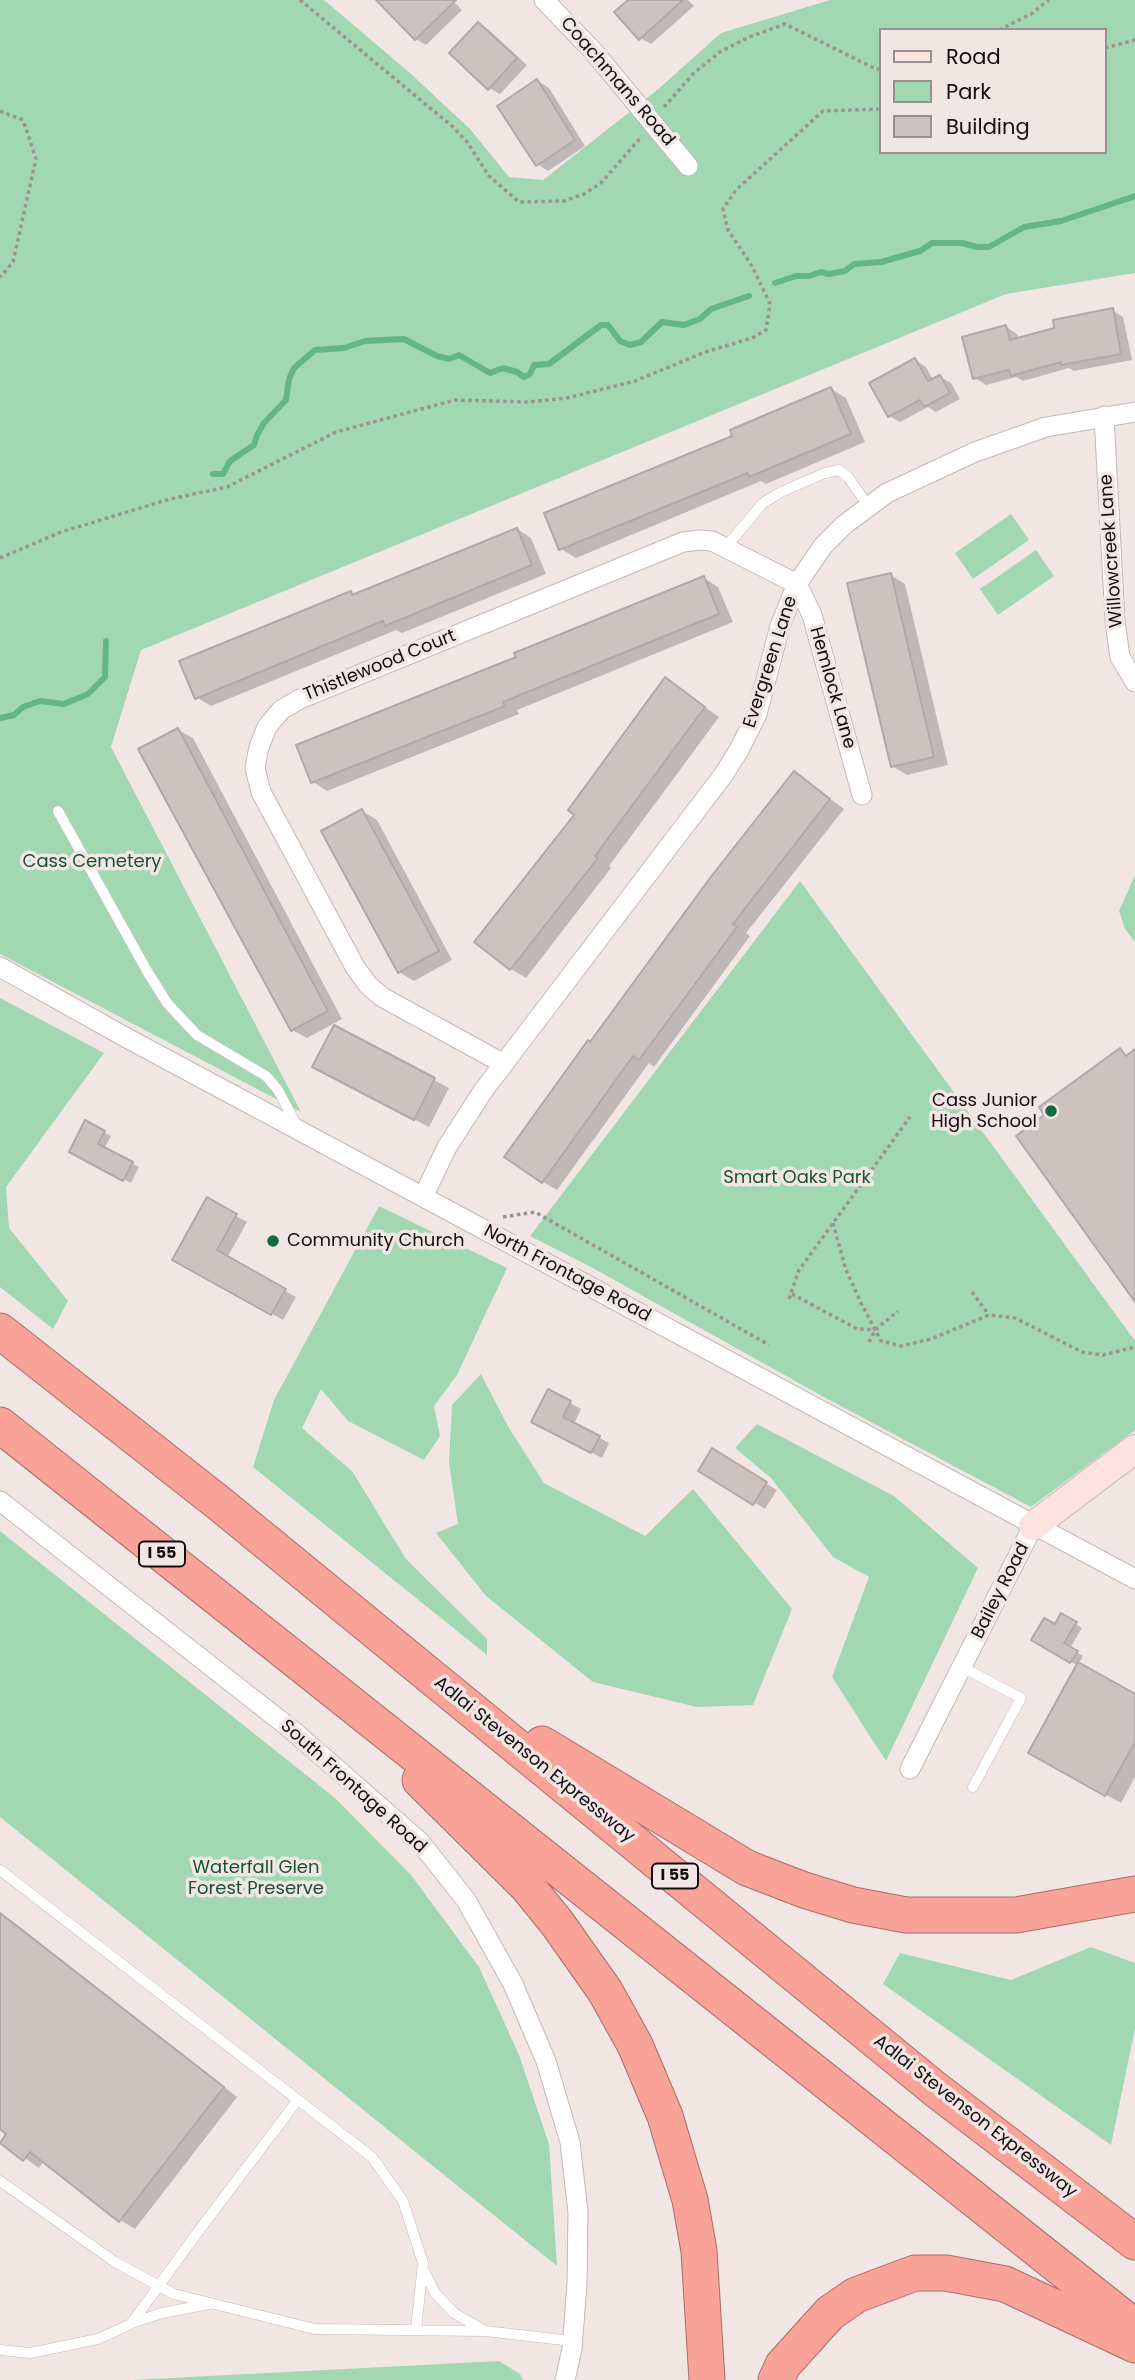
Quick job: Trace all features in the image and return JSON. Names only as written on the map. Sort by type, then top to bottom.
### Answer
[{"type":"highway","name":"Adlai Stevenson Expressway","points":[[0,1331],[220,1504],[935,2089],[1135,2242]]},
{"type":"highway","name":"I 55","points":[[0,1425],[1135,2327]]},
{"type":"highway","points":[[326,1682],[458,1819],[527,1886],[605,1991],[635,2045],[665,2116],[690,2200],[699,2251],[707,2380]]},
{"type":"highway","points":[[445,1688],[747,1868],[853,1905],[906,1915],[1016,1916],[1135,1894]]},
{"type":"highway","points":[[776,2380],[783,2365],[830,2313],[856,2295],[915,2273],[946,2273],[1005,2284],[1135,2345]]},
{"type":"street","name":"Coachmans Road","points":[[544,0],[594,52],[688,166]]},
{"type":"street","name":"Evergreen Lane","points":[[423,1197],[447,1147],[466,1116],[724,774],[739,750],[757,714],[780,626],[797,584],[823,546],[887,493],[975,452],[1046,427],[1135,412]]},
{"type":"street","name":"Willowcreek Lane","points":[[1104,416],[1115,621],[1120,657],[1135,682]]},
{"type":"street","name":"Thistlewood Court","points":[[504,1064],[382,997],[368,985],[355,967],[261,792],[255,768],[267,727],[281,710],[300,699],[683,542],[712,541],[797,584]]},
{"type":"street","name":"Hemlock Lane","points":[[797,584],[812,615],[862,795]]},
{"type":"street","name":"North Frontage Road","points":[[0,967],[125,1037],[1135,1579]]},
{"type":"street","name":"Bailey Road","points":[[911,1769],[1033,1526],[1135,1449]]},
{"type":"street","name":"South Frontage Road","points":[[0,1501],[291,1729],[420,1842],[466,1900],[513,1984],[547,2061],[570,2142],[578,2212],[577,2284],[572,2341],[565,2380]]},
{"type":"lane","points":[[726,547],[763,503],[825,473],[839,470],[848,477],[869,507]]},
{"type":"lane","points":[[58,811],[167,1003],[197,1035],[266,1076],[278,1090],[299,1129]]},
{"type":"lane","points":[[962,1667],[1021,1698],[973,1787]]},
{"type":"lane","points":[[0,1870],[372,2157],[403,2202],[422,2267],[435,2293],[454,2313],[485,2331]]},
{"type":"lane","points":[[131,2324],[297,2101]]},
{"type":"lane","points":[[0,2181],[115,2262],[174,2294],[314,2329],[485,2331],[572,2341]]},
{"type":"lane","points":[[416,2329],[422,2267]]},
{"type":"lane","points":[[0,2350],[30,2353],[98,2339],[162,2314],[211,2304]]},
{"type":"path","points":[[300,0],[453,127],[467,142],[489,176],[519,202],[564,201],[584,194],[601,183],[623,161],[694,74],[720,52],[749,37],[785,24],[880,69]]},
{"type":"path","points":[[1003,28],[1031,14],[1049,0]]},
{"type":"path","points":[[1107,47],[1135,40]]},
{"type":"path","points":[[0,558],[61,532],[170,499],[227,487],[336,432],[455,401],[528,402],[567,398],[635,381],[705,352],[759,334],[766,330],[770,304],[752,266],[728,230],[723,209],[736,190],[823,111],[880,109]]},
{"type":"path","points":[[0,111],[23,120],[36,159],[13,262],[0,277]]},
{"type":"path","points":[[875,1330],[857,1329],[790,1296],[799,1270],[910,1117]]},
{"type":"path","points":[[475,1225],[535,1212],[769,1345]]},
{"type":"path","points":[[833,1223],[846,1270],[881,1341],[901,1346],[931,1339],[989,1315],[1015,1318],[1082,1352],[1103,1355],[1135,1347]]},
{"type":"path","points":[[972,1292],[989,1315]]},
{"type":"path","points":[[869,1342],[875,1330],[898,1311]]},
{"type":"green space","name":"Cass Cemetery","points":[[0,0],[324,0],[410,73],[470,129],[509,177],[543,180],[655,92],[721,33],[830,0],[1135,0],[1135,273],[1006,294],[141,650],[111,747],[301,1112],[0,954]]},
{"type":"green space","points":[[1011,514],[1029,540],[973,579],[955,553]]},
{"type":"green space","points":[[1036,550],[1054,576],[998,615],[980,589]]},
{"type":"green space","points":[[1135,875],[1135,942],[1125,929],[1119,911]]},
{"type":"green space","name":"Smart Oaks Park","points":[[800,881],[1135,1341],[1135,1430],[1031,1507],[530,1236]]},
{"type":"green space","points":[[0,998],[104,1053],[6,1187],[9,1228],[68,1301],[53,1329],[0,1287]]},
{"type":"green space","points":[[379,1206],[507,1268],[457,1375],[434,1406],[440,1436],[424,1460],[348,1421],[321,1389],[302,1428],[352,1471],[406,1559],[487,1639],[487,1655],[253,1467],[274,1400]]},
{"type":"green space","points":[[481,1374],[509,1428],[544,1483],[645,1536],[693,1489],[792,1609],[753,1705],[697,1707],[593,1682],[486,1596],[436,1533],[458,1524],[449,1462],[452,1405]]},
{"type":"green space","points":[[757,1424],[894,1496],[978,1568],[886,1761],[832,1677],[869,1577],[833,1557],[771,1478],[735,1448]]},
{"type":"green space","name":"Waterfall Glen Forest Preserve","points":[[0,1531],[335,1798],[411,1875],[479,1967],[519,2055],[549,2144],[557,2266],[0,1817]]},
{"type":"green space","points":[[1091,1947],[1135,1963],[1135,2028],[1111,2145],[883,1984],[900,1953],[1011,1980]]},
{"type":"green space","points":[[499,2361],[520,2374],[523,2380],[132,2380]]},
{"type":"building","points":[[376,0],[456,0],[415,40]]},
{"type":"building","points":[[628,0],[683,0],[639,40],[614,12]]},
{"type":"building","points":[[478,22],[517,58],[488,90],[449,53]]},
{"type":"building","points":[[537,79],[575,140],[536,166],[497,106]]},
{"type":"building","points":[[1113,308],[1121,354],[1061,365],[1061,362],[1011,376],[1009,370],[973,379],[962,337],[1006,325],[1010,340],[1054,328],[1053,320]]},
{"type":"building","points":[[915,358],[928,381],[940,375],[950,393],[924,407],[920,400],[888,417],[869,383]]},
{"type":"building","points":[[831,387],[851,434],[749,477],[748,473],[559,550],[544,513],[732,436],[730,430]]},
{"type":"building","points":[[517,528],[532,565],[385,626],[383,621],[195,699],[179,661],[351,591],[352,595]]},
{"type":"building","points":[[891,573],[934,757],[891,767],[847,583]]},
{"type":"building","points":[[704,576],[719,614],[503,702],[505,706],[311,783],[296,745],[516,657],[514,653]]},
{"type":"building","points":[[665,677],[705,707],[595,856],[598,858],[510,970],[474,942],[574,815],[568,810]]},
{"type":"building","points":[[178,728],[328,1011],[291,1031],[138,749]]},
{"type":"building","points":[[794,771],[830,799],[733,924],[737,927],[639,1060],[633,1056],[542,1183],[504,1157],[588,1040],[590,1042],[710,878]]},
{"type":"building","points":[[362,809],[439,951],[398,973],[321,831]]},
{"type":"building","points":[[334,1025],[435,1078],[414,1120],[312,1067]]},
{"type":"building","points":[[1120,1048],[1126,1056],[1135,1049],[1135,1302],[1016,1136],[1044,1115],[1039,1107]]},
{"type":"building","points":[[85,1120],[105,1131],[98,1144],[133,1162],[123,1181],[69,1152]]},
{"type":"building","points":[[207,1197],[237,1214],[217,1250],[286,1289],[271,1315],[172,1260]]},
{"type":"building","points":[[548,1389],[571,1401],[563,1417],[600,1436],[591,1453],[531,1422]]},
{"type":"building","points":[[712,1448],[767,1482],[753,1505],[698,1471]]},
{"type":"building","points":[[1061,1613],[1077,1622],[1064,1643],[1078,1651],[1070,1663],[1031,1640],[1044,1618],[1055,1624]]},
{"type":"building","points":[[1078,1662],[1135,1694],[1135,1742],[1105,1796],[1028,1753]]},
{"type":"building","points":[[0,1913],[224,2087],[119,2222],[30,2152],[23,2161],[0,2143],[6,2134],[0,2129]]},
{"type":"waterway","points":[[775,283],[796,276],[845,271],[854,264],[881,262],[920,251],[932,243],[962,243],[989,247],[1024,227],[1061,221],[1135,196]]},
{"type":"waterway","points":[[213,474],[223,474],[230,461],[254,445],[264,423],[286,400],[289,379],[294,368],[315,350],[344,348],[365,341],[404,339],[437,356],[449,359],[459,355],[490,373],[503,368],[524,377],[530,374],[534,365],[549,364],[601,325],[608,325],[620,341],[630,345],[641,342],[662,322],[684,325],[700,319],[711,309],[749,296]]},
{"type":"waterway","points":[[0,718],[14,715],[23,707],[40,701],[64,704],[88,694],[105,677],[106,641]]},
{"type":"place","name":"Cass Junior High School","points":[[1051,1111]]},
{"type":"place","name":"Community Church","points":[[273,1241]]}]
